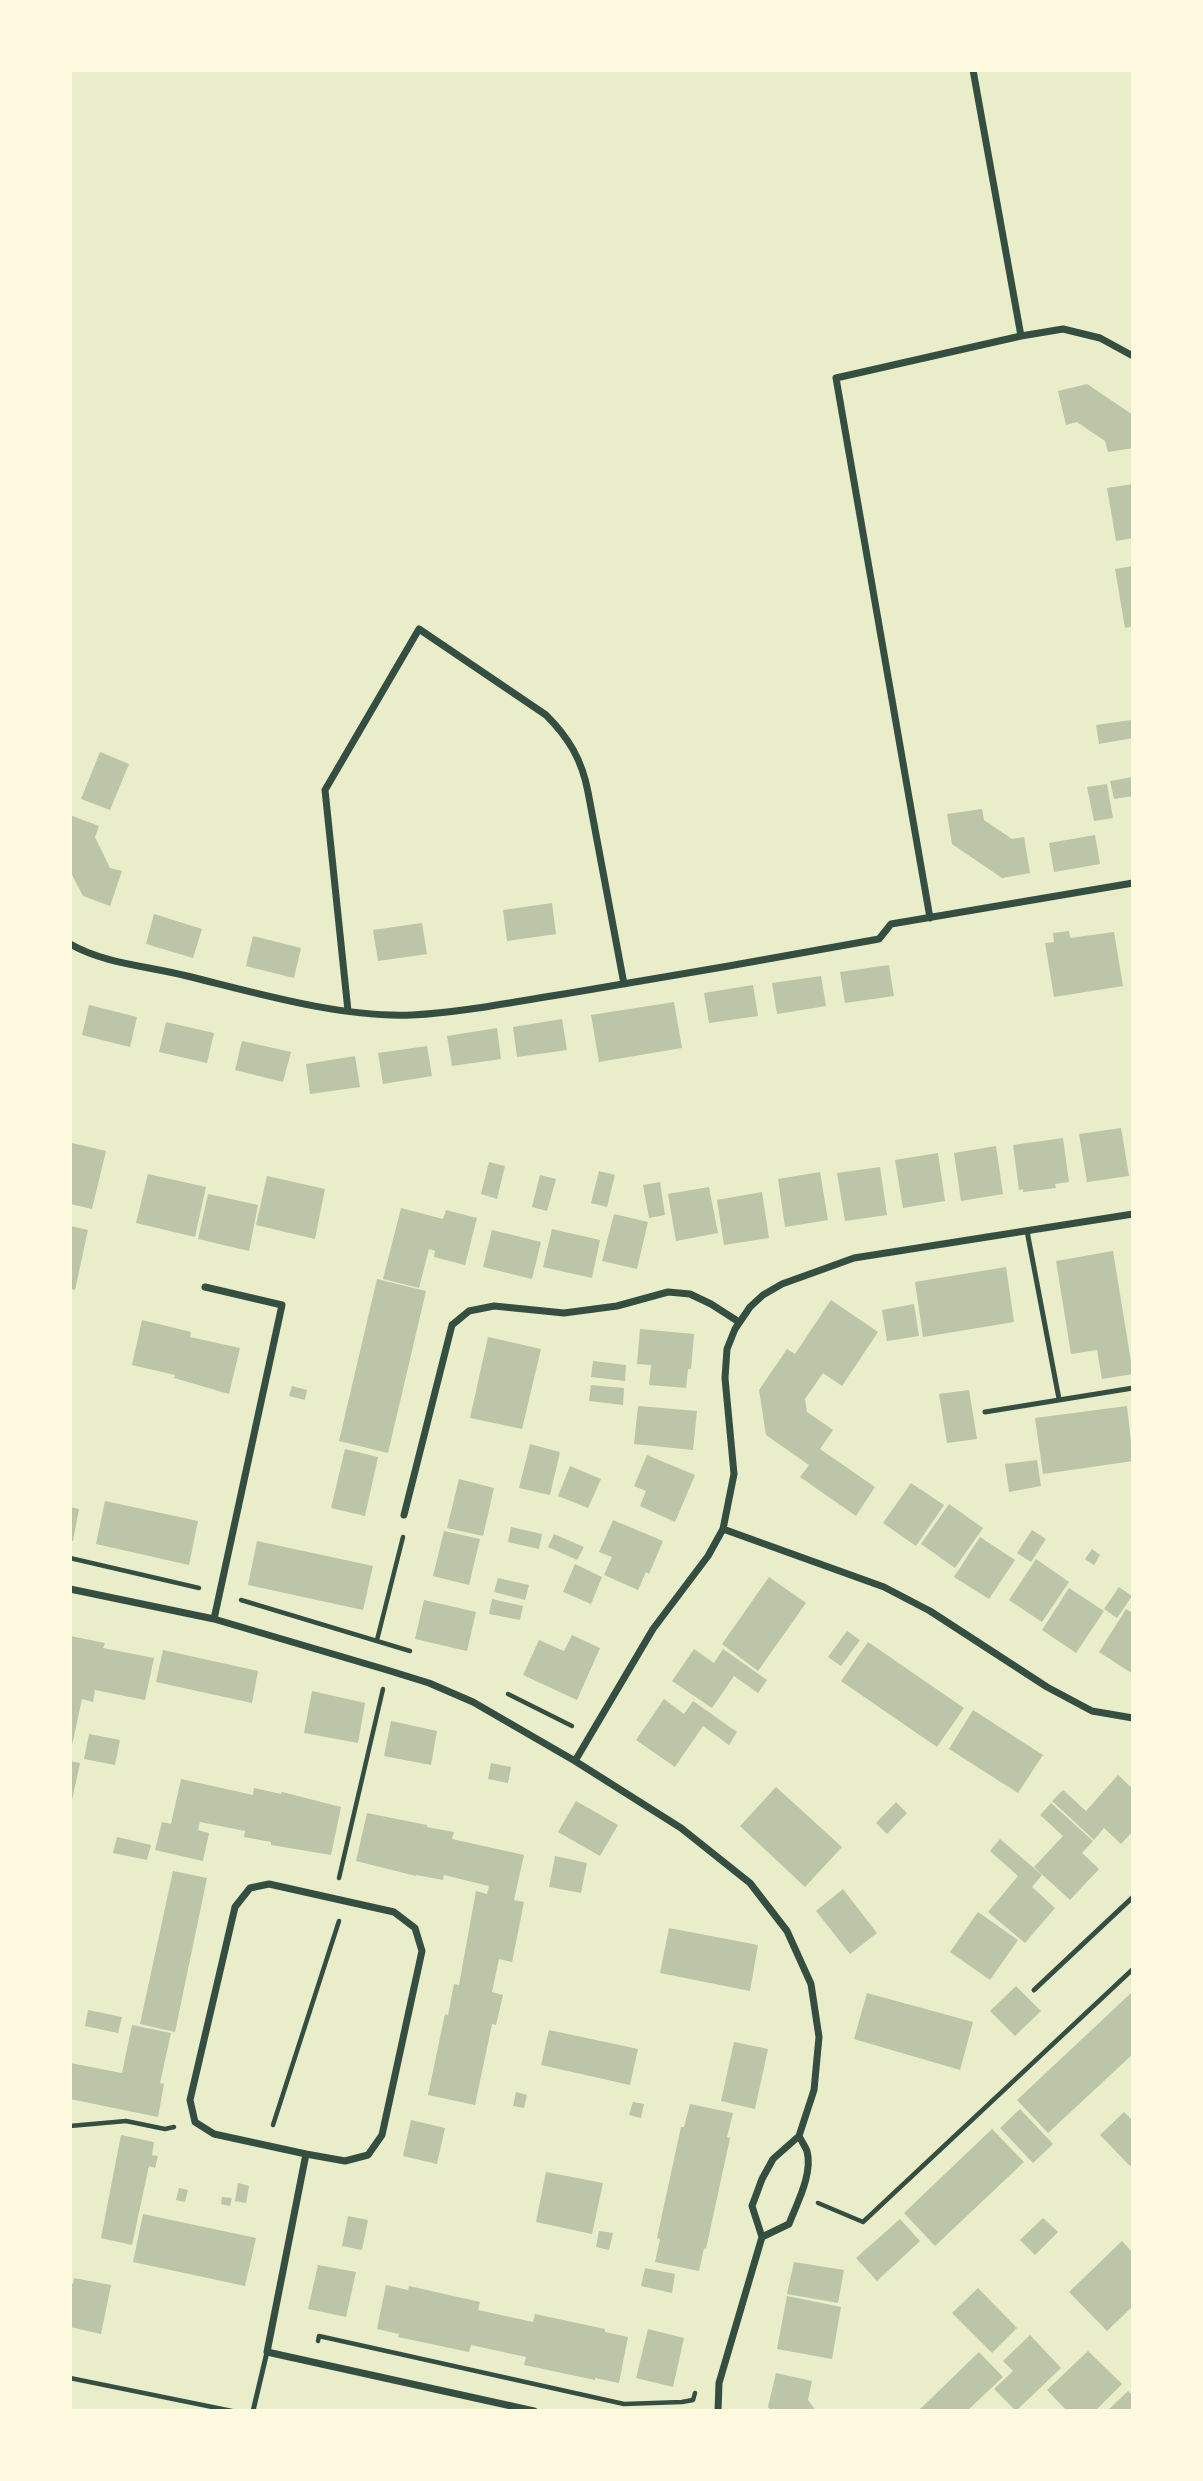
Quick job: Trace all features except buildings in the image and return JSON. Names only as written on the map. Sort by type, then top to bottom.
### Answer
[{"type":"street","points":[[973,70],[1021,335]]},
{"type":"street","points":[[930,918],[836,378],[1021,335],[1063,329],[1100,338],[1133,356]]},
{"type":"street","points":[[348,1011],[326,790],[419,629],[546,715],[562,731],[575,750],[584,771],[624,984]]},
{"type":"street","points":[[70,944],[90,955],[348,1011],[410,1015],[470,1009],[700,973],[878,939],[891,924],[1133,883]]},
{"type":"street","points":[[575,1761],[653,1629],[708,1556],[723,1529],[734,1474],[725,1378],[727,1349],[739,1322],[756,1301],[782,1284],[842,1262],[917,1247],[1133,1214]]},
{"type":"street","points":[[205,1287],[282,1305],[214,1619]]},
{"type":"street","points":[[404,1515],[452,1325],[469,1311],[494,1306],[564,1313],[617,1306],[668,1293],[690,1294],[739,1322]]},
{"type":"street","points":[[723,1529],[884,1587],[930,1611],[1047,1687],[1092,1711],[1133,1718]]},
{"type":"street","points":[[70,1589],[214,1619],[370,1664],[429,1683],[473,1702],[575,1761],[691,1835],[750,1883],[787,1931],[811,1984],[819,2037],[814,2090],[799,2136],[773,2159],[752,2206],[762,2237],[719,2383],[718,2411]]},
{"type":"street","points":[[269,1884],[394,1912],[415,1928],[422,1951],[382,2135],[368,2155],[345,2161],[306,2154],[214,2134],[195,2122],[190,2100],[235,1907],[250,1888],[269,1884]]},
{"type":"street","points":[[762,2237],[789,2224],[800,2194],[808,2169],[807,2152],[799,2136]]},
{"type":"street","points":[[306,2154],[267,2352],[534,2411]]},
{"type":"lane","points":[[1027,1231],[1059,1399]]},
{"type":"lane","points":[[985,1412],[1133,1388]]},
{"type":"lane","points":[[1034,1990],[1133,1897]]},
{"type":"lane","points":[[253,2411],[267,2352]]},
{"type":"path","points":[[370,1664],[405,1526],[404,1515]]},
{"type":"path","points":[[267,2146],[340,1924],[334,1898],[387,1670]]},
{"type":"path","points":[[800,2194],[863,2221],[1133,1969]]},
{"type":"path","points":[[70,2126],[126,2121],[165,2129],[195,2122]]},
{"type":"path","points":[[312,2362],[319,2336],[624,2404],[693,2400],[697,2387]]},
{"type":"path","points":[[70,2378],[232,2411]]}]
